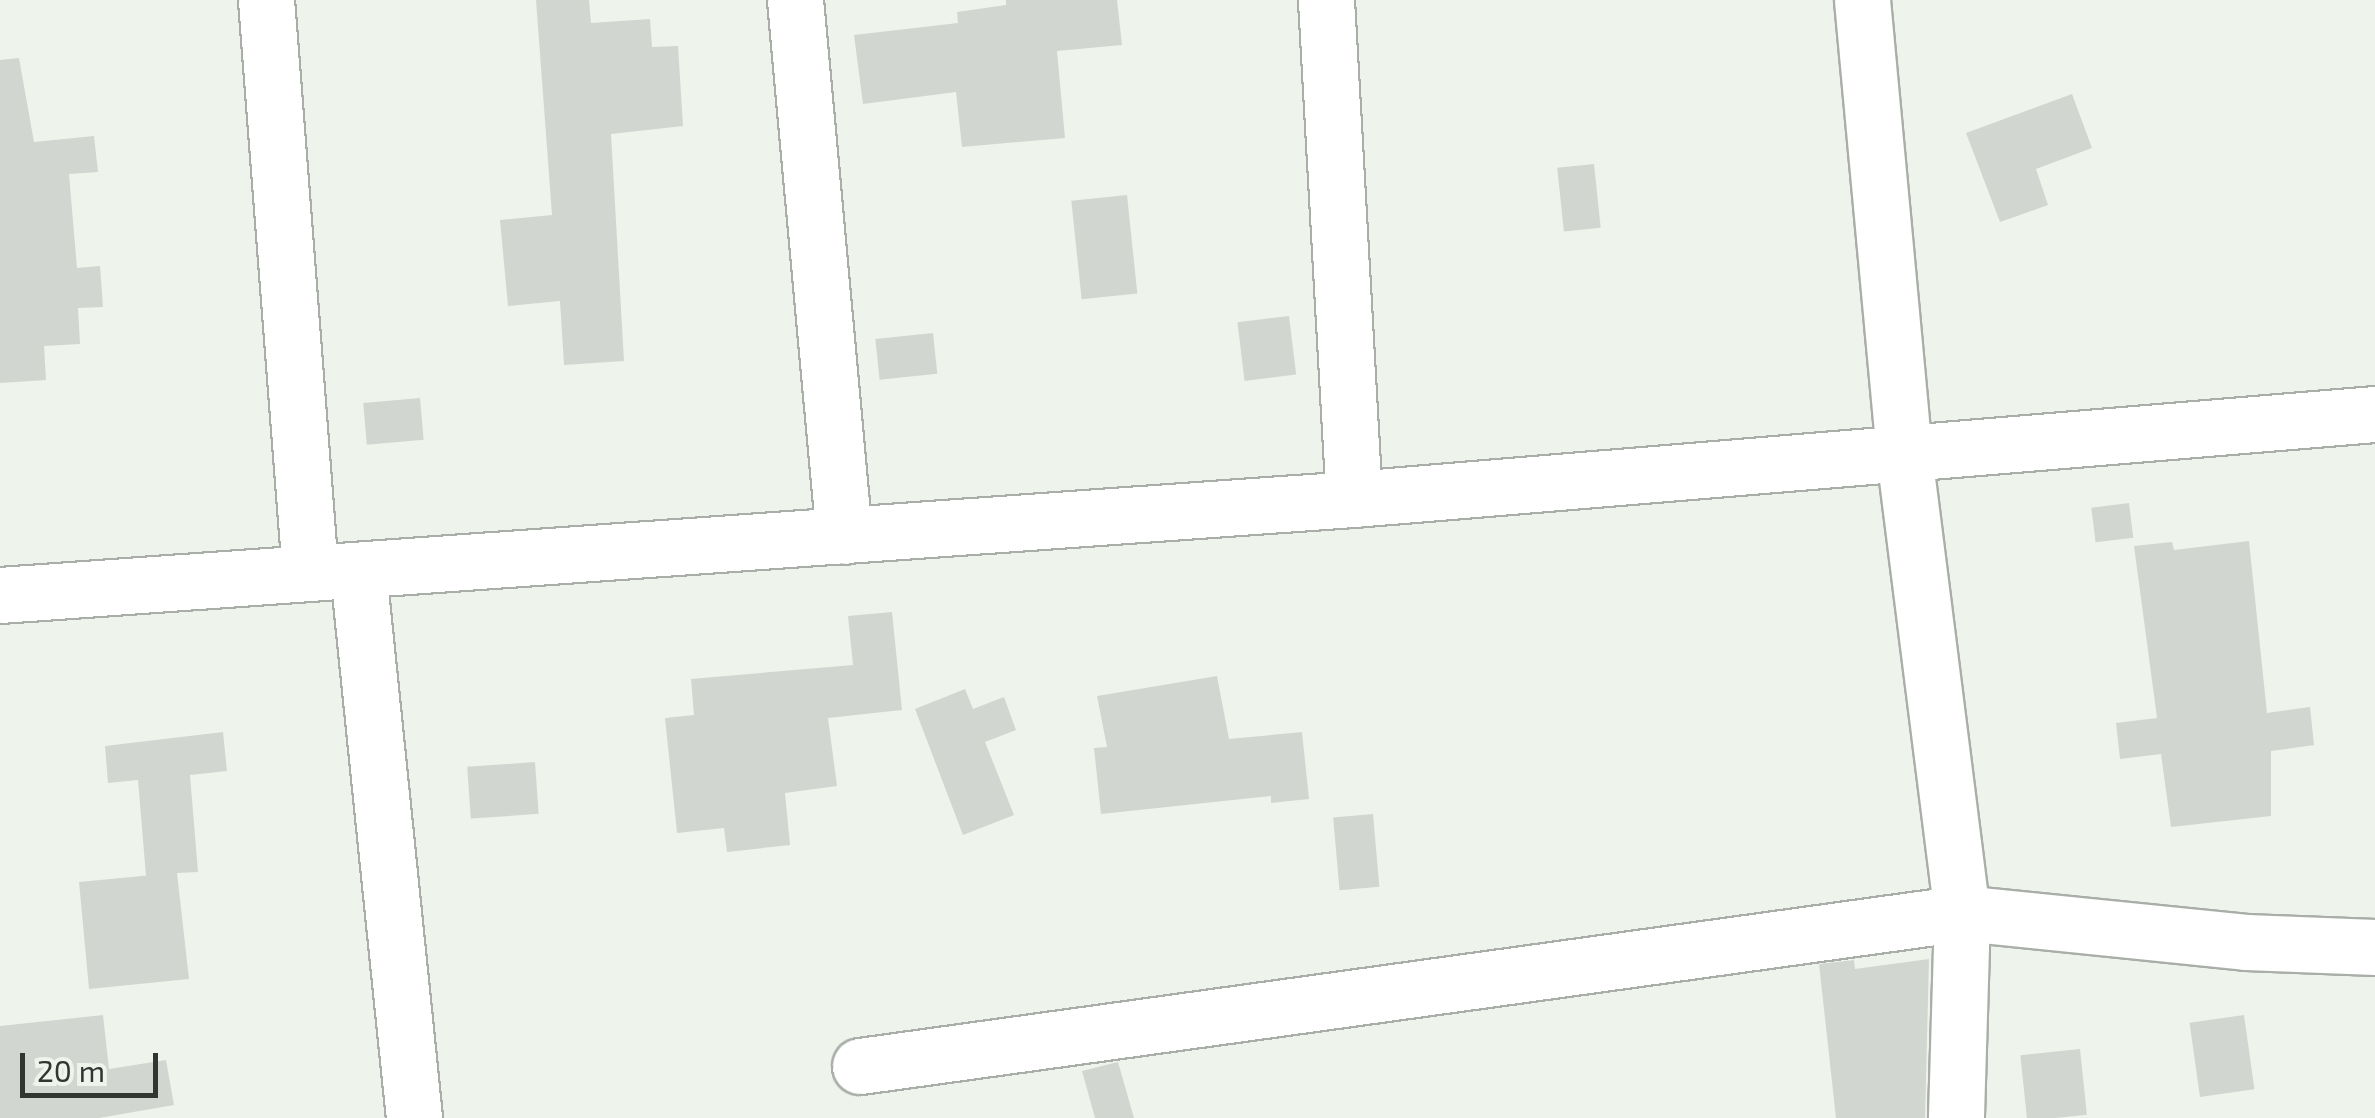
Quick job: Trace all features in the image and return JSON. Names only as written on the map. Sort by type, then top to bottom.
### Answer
[{"type":"street","points":[[266,0],[334,572],[414,1118]]},
{"type":"street","points":[[795,0],[844,536]]},
{"type":"street","points":[[1326,0],[1354,499]]},
{"type":"street","points":[[1862,0],[1904,455],[1962,913],[1956,1118]]},
{"type":"street","points":[[0,596],[1354,499],[2375,414]]},
{"type":"street","points":[[860,1066],[1962,913],[2375,947]]},
{"type":"building","points":[[536,0],[589,0],[591,23],[650,19],[652,47],[678,46],[683,126],[611,134],[624,361],[564,365],[560,301],[508,306],[500,220],[552,215]]},
{"type":"building","points":[[1006,0],[1117,0],[1122,45],[1057,51],[1065,138],[962,147],[956,92],[863,104],[854,35],[958,23],[957,12],[1006,5]]},
{"type":"building","points":[[19,58],[34,142],[94,136],[98,172],[69,174],[77,268],[100,266],[103,307],[78,308],[80,344],[44,346],[46,380],[0,383],[0,60]]},
{"type":"building","points":[[2072,94],[2092,148],[2036,169],[2048,205],[2000,222],[1966,133]]},
{"type":"building","points":[[1594,164],[1601,228],[1564,232],[1557,168]]},
{"type":"building","points":[[1127,195],[1137,293],[1082,299],[1071,201]]},
{"type":"building","points":[[1289,316],[1296,375],[1245,381],[1237,322]]},
{"type":"building","points":[[933,333],[937,374],[880,380],[875,339]]},
{"type":"building","points":[[420,398],[424,440],[367,445],[363,403]]},
{"type":"building","points":[[2129,503],[2133,538],[2096,542],[2091,508]]},
{"type":"building","points":[[2249,541],[2267,713],[2310,707],[2314,745],[2271,751],[2271,816],[2171,827],[2161,754],[2120,759],[2116,723],[2157,718],[2134,546],[2172,542],[2174,550]]},
{"type":"building","points":[[892,612],[902,710],[828,718],[837,786],[785,793],[790,845],[727,852],[724,828],[677,833],[665,718],[694,715],[691,679],[853,665],[848,616]]},
{"type":"building","points":[[1217,676],[1229,739],[1302,732],[1309,799],[1271,803],[1271,796],[1101,814],[1094,748],[1107,747],[1097,696]]},
{"type":"building","points":[[965,689],[973,709],[1004,697],[1016,730],[985,742],[1014,815],[963,835],[915,709]]},
{"type":"building","points":[[223,732],[227,771],[190,775],[198,872],[177,873],[189,979],[89,989],[79,882],[146,876],[138,780],[108,783],[105,746]]},
{"type":"building","points":[[535,762],[539,814],[471,819],[467,767]]},
{"type":"building","points":[[1373,814],[1379,887],[1340,890],[1333,817]]},
{"type":"building","points":[[1929,959],[1925,1118],[1836,1118],[1819,964],[1854,960],[1855,969]]},
{"type":"building","points":[[103,1015],[109,1069],[166,1060],[174,1105],[99,1118],[0,1118],[0,1026]]},
{"type":"building","points":[[2244,1015],[2254,1089],[2200,1097],[2190,1023]]},
{"type":"building","points":[[2080,1049],[2087,1115],[2027,1118],[2020,1055]]},
{"type":"building","points":[[1118,1062],[1134,1118],[1095,1118],[1082,1071]]}]
